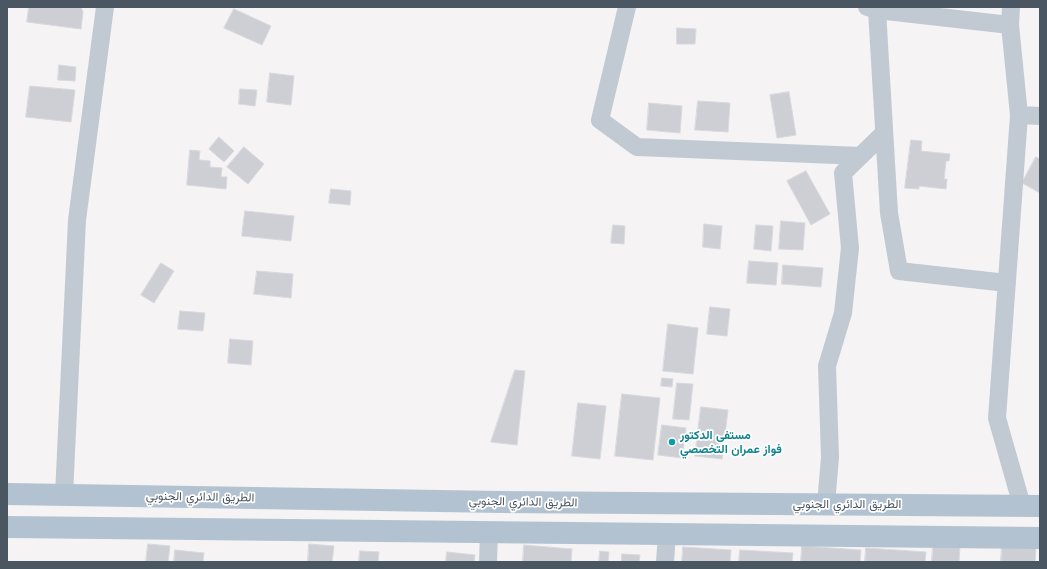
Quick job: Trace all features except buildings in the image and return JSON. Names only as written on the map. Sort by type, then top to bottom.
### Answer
[{"type":"main road","name":"الطريق الدائري الجنوبي","points":[[7,494],[509,502],[1031,506]]},
{"type":"main road","points":[[7,527],[1040,538]]},
{"type":"street","points":[[64,495],[77,220],[105,7]]},
{"type":"street","points":[[627,7],[600,120],[638,147],[861,156]]},
{"type":"street","points":[[1011,7],[1010,26],[1019,115],[997,418],[1031,506]]},
{"type":"street","points":[[1007,283],[898,271],[889,213],[884,133],[872,8],[1010,26]]},
{"type":"street","points":[[1019,115],[1040,116]]},
{"type":"street","points":[[826,504],[830,457],[827,366],[843,313],[850,248],[843,173],[884,133]]},
{"type":"street","points":[[488,562],[489,532]]},
{"type":"street","points":[[665,562],[667,534]]},
{"type":"place","name":"مستفى الدكتور فواز عمران التخصصي","points":[[672,442]]}]
